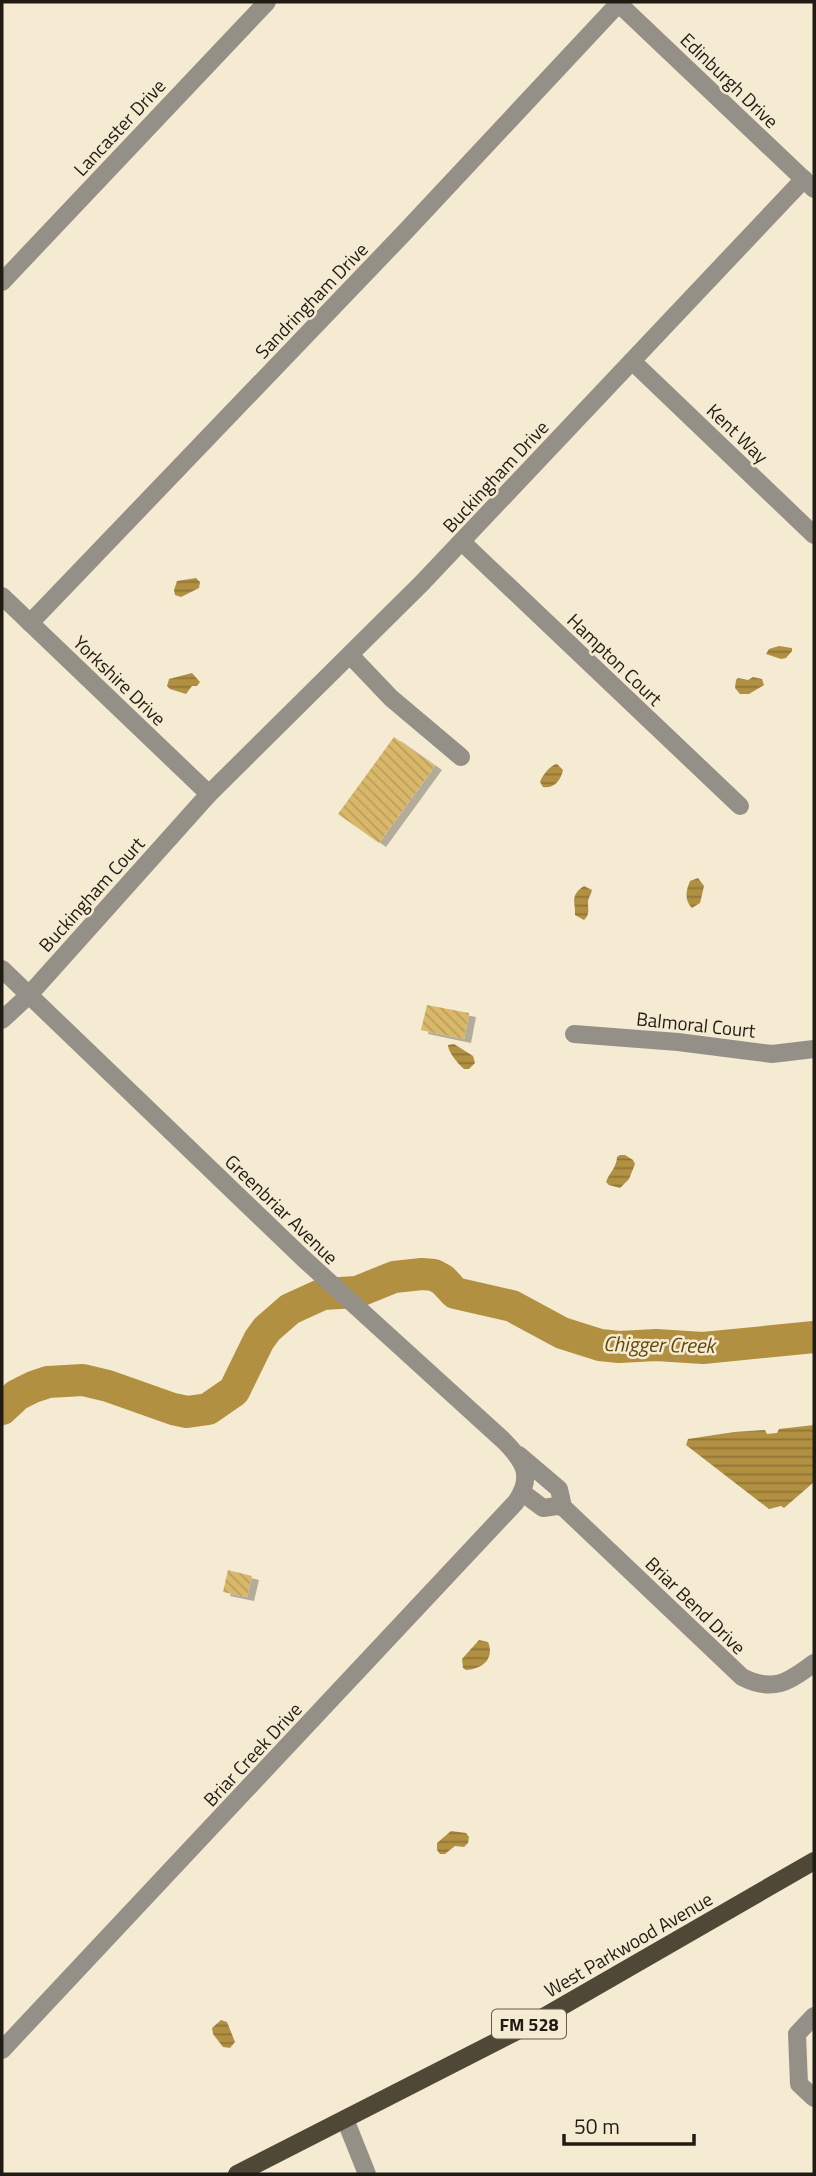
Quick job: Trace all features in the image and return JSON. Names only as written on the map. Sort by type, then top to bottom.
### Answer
[{"type":"main road","name":"West Parkwood Avenue","points":[[237,2174],[533,2023],[814,1861]]},
{"type":"street","name":"Lancaster Drive","points":[[2,282],[267,2]]},
{"type":"street","name":"Edinburgh Drive","points":[[618,2],[809,184]]},
{"type":"street","name":"Sandringham Drive","points":[[30,623],[404,233],[618,2]]},
{"type":"street","name":"Buckingham Drive","points":[[209,794],[462,542],[632,361],[809,184]]},
{"type":"street","name":"Kent Way","points":[[632,361],[814,535]]},
{"type":"street","name":"Hampton Court","points":[[462,542],[740,806]]},
{"type":"street","name":"Yorkshire Drive","points":[[2,596],[209,794]]},
{"type":"street","points":[[350,654],[391,698],[461,757]]},
{"type":"street","name":"Buckingham Court","points":[[2,1020],[29,995],[209,794]]},
{"type":"street","name":"Greenbriar Avenue","points":[[2,970],[304,1259],[512,1449],[522,1464],[525,1487]]},
{"type":"street","name":"Balmoral Court","points":[[573,1034],[678,1042],[772,1054],[814,1049]]},
{"type":"street","name":"Briar Bend Drive","points":[[512,1449],[558,1488],[563,1507]]},
{"type":"street","name":"Briar Bend Drive","points":[[525,1487],[543,1508],[563,1507],[742,1677],[764,1685],[776,1685],[787,1682],[814,1662]]},
{"type":"street","name":"Briar Creek Drive","points":[[2,2050],[480,1542],[525,1487]]},
{"type":"street","points":[[814,2016],[797,2034],[799,2084],[814,2098]]},
{"type":"street","points":[[345,2119],[367,2174]]},
{"type":"shaded area","points":[[196,578],[200,582],[199,588],[181,597],[175,595],[177,581]]},
{"type":"shaded area","points":[[779,646],[792,648],[792,651],[786,658],[781,659],[766,654],[769,649]]},
{"type":"shaded area","points":[[192,673],[200,682],[197,686],[192,686],[186,694],[167,686],[169,679]]},
{"type":"shaded area","points":[[753,677],[762,679],[764,685],[749,694],[740,694],[735,688],[736,680]]},
{"type":"shaded area","points":[[557,764],[563,770],[561,777],[554,785],[543,787],[540,782],[543,777]]},
{"type":"shaded area","points":[[698,878],[704,886],[700,903],[692,908],[688,902],[687,891],[690,881]]},
{"type":"shaded area","points":[[584,886],[592,890],[588,901],[588,914],[584,920],[575,915],[574,899]]},
{"type":"shaded area","points":[[454,1044],[473,1056],[475,1063],[469,1069],[464,1069],[451,1054],[448,1045]]},
{"type":"shaded area","points":[[620,1155],[625,1155],[635,1164],[629,1179],[620,1188],[606,1182]]},
{"type":"shaded area","points":[[814,1425],[814,1482],[784,1508],[781,1506],[769,1509],[686,1445],[688,1439],[734,1432],[765,1430],[767,1434],[777,1433],[779,1429]]},
{"type":"shaded area","points":[[479,1640],[488,1642],[488,1658],[477,1668],[466,1670],[463,1668],[462,1659]]},
{"type":"shaded area","points":[[451,1831],[466,1833],[469,1837],[468,1843],[464,1847],[455,1846],[445,1854],[440,1854],[437,1843]]},
{"type":"shaded area","points":[[221,2020],[227,2022],[235,2042],[230,2048],[223,2047],[213,2034],[212,2028]]},
{"type":"building","points":[[394,737],[435,766],[379,843],[338,814]]},
{"type":"building","points":[[427,1005],[469,1013],[464,1039],[421,1030]]},
{"type":"building","points":[[228,1570],[252,1576],[247,1597],[223,1592]]},
{"type":"waterway","name":"Chigger Creek","points":[[2,1409],[17,1395],[33,1387],[48,1382],[83,1380],[173,1409],[187,1412],[208,1409],[234,1391],[259,1340],[267,1329],[290,1309],[323,1294],[357,1292],[394,1277],[422,1274],[434,1275],[443,1280],[455,1293],[512,1306],[562,1333],[600,1345],[703,1348],[814,1337]]}]
